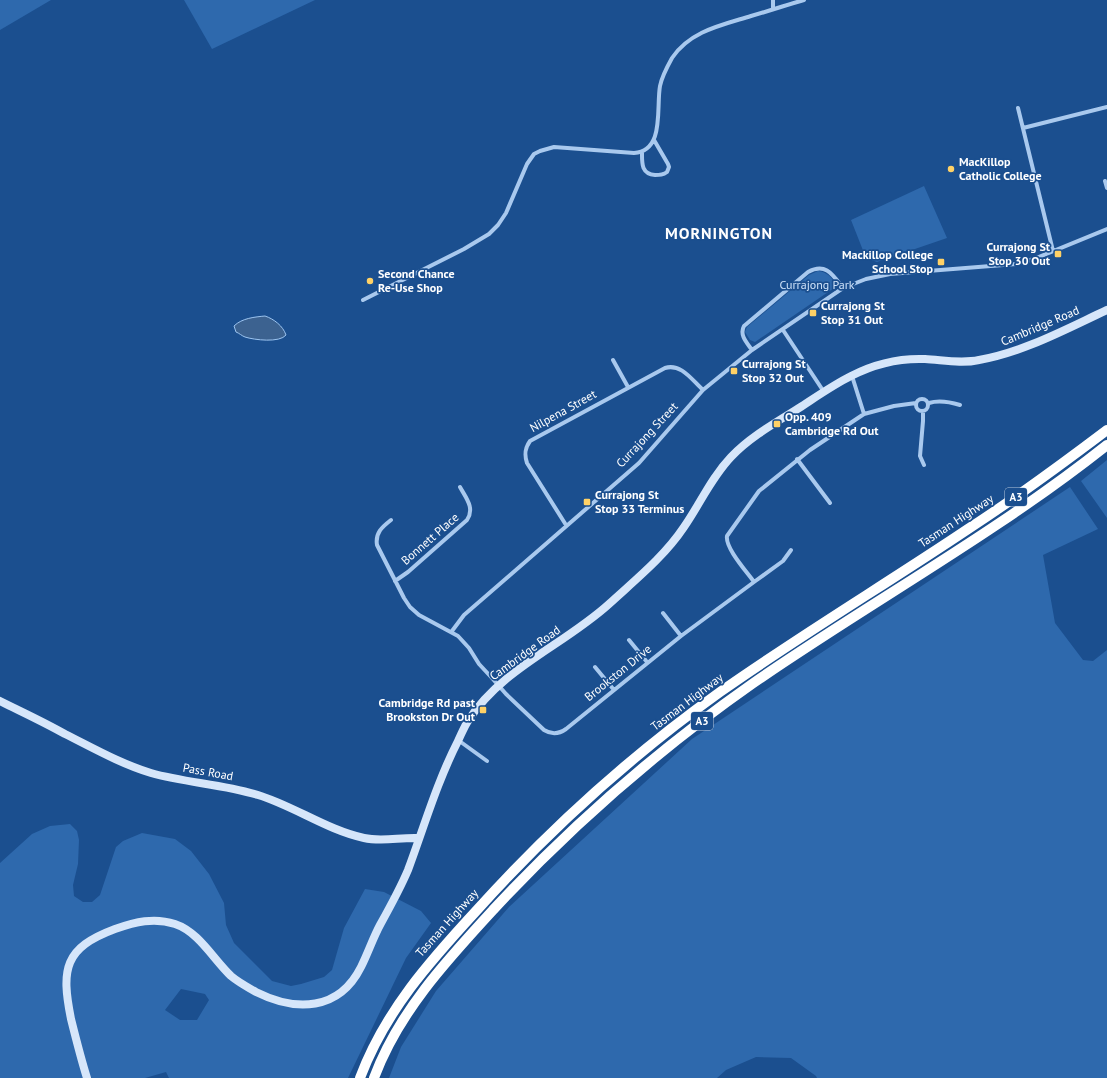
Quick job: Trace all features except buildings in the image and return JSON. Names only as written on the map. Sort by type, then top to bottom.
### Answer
[{"type":"highway","name":"Tasman Highway","points":[[360,1078],[374,1047],[394,1011],[415,980],[490,895],[530,854],[571,814],[625,767],[666,733],[732,684],[980,521],[1065,462],[1107,430]]},
{"type":"highway","name":"Tasman Highway","points":[[374,1078],[386,1051],[405,1017],[442,967],[526,874],[590,814],[689,731],[731,700],[998,524],[1107,444]]},
{"type":"main road","name":"Cambridge Road","points":[[87,1078],[76,1038],[66,990],[67,970],[71,960],[84,945],[94,938],[137,922],[148,920],[174,923],[183,928],[190,933],[233,978],[252,990],[275,1000],[288,1004],[302,1005],[321,1003],[346,989],[353,982],[360,969],[378,928],[393,902],[406,874],[448,761],[468,721],[482,703],[499,686],[543,652],[582,627],[643,573],[671,544],[683,529],[718,472],[732,456],[751,439],[824,392],[871,367],[906,359],[960,362],[976,361],[1005,354],[1046,338],[1107,310]]},
{"type":"main road","name":"Pass Road","points":[[0,701],[48,724],[101,753],[150,773],[256,794],[271,799],[341,831],[364,838],[381,840],[406,837],[419,838]]},
{"type":"street","points":[[773,0],[773,9]]},
{"type":"street","points":[[363,300],[489,234],[498,225],[506,213],[527,164],[534,154],[554,147],[642,152],[650,147],[654,140],[657,128],[661,84],[667,67],[677,52],[692,37],[708,29],[804,0]]},
{"type":"street","points":[[1023,128],[1107,107]]},
{"type":"street","points":[[1018,108],[1053,251]]},
{"type":"street","points":[[642,152],[643,167],[647,173],[662,175],[667,172],[669,167],[668,164],[654,140]]},
{"type":"street","points":[[1105,181],[1107,188]]},
{"type":"street","name":"Currajong Street","points":[[452,631],[464,615],[639,463],[703,390],[752,350],[843,288],[876,276],[1016,264],[1034,259],[1107,229]]},
{"type":"street","points":[[752,350],[742,335],[744,326],[808,272],[816,268],[826,269],[843,288]]},
{"type":"street","points":[[783,330],[824,392]]},
{"type":"street","points":[[613,360],[628,388]]},
{"type":"street","name":"Nilpena Street","points":[[566,525],[527,462],[524,453],[525,449],[534,438],[665,368],[673,366],[682,370],[703,390]]},
{"type":"street","points":[[852,376],[864,414]]},
{"type":"street","points":[[754,582],[726,540],[727,536],[759,492],[797,459],[864,414],[894,406],[916,403],[922,398],[926,399],[929,403]]},
{"type":"street","points":[[929,403],[935,401],[960,405]]},
{"type":"street","points":[[916,403],[917,409],[923,411]]},
{"type":"street","points":[[923,411],[928,408],[929,403]]},
{"type":"street","points":[[923,411],[924,421],[920,456],[924,465]]},
{"type":"street","points":[[797,459],[830,502]]},
{"type":"street","name":"Bonnett Place","points":[[395,581],[408,572],[470,516],[471,508],[469,502],[460,487]]},
{"type":"street","name":"Brookston Drive","points":[[391,520],[384,525],[378,533],[376,541],[378,549],[407,602],[414,611],[452,631],[464,642],[479,664],[506,694],[544,730],[552,733],[561,732],[566,729],[647,662],[783,561],[791,550]]},
{"type":"street","points":[[663,613],[681,636]]},
{"type":"street","points":[[629,640],[647,662]]},
{"type":"street","points":[[595,667],[614,690]]},
{"type":"street","points":[[458,740],[488,762]]},
{"type":"green space","points":[[0,0],[51,0],[0,30]]},
{"type":"green space","points":[[184,0],[315,0],[212,49]]},
{"type":"green space","points":[[924,186],[947,238],[877,262],[866,258],[851,220]]},
{"type":"green space","name":"Currajong Park","points":[[818,271],[830,276],[834,282],[834,288],[755,342],[750,340],[745,332],[747,327],[809,275]]},
{"type":"green space","points":[[1107,460],[1107,518],[1081,481]]},
{"type":"green space","points":[[1070,487],[1098,529],[1043,555],[1055,623],[1083,660],[1093,661],[1107,650],[1107,1078],[817,1078],[791,1058],[756,1057],[726,1070],[717,1078],[389,1078],[401,1047],[436,991],[509,907],[692,739]]},
{"type":"green space","points":[[70,824],[77,831],[79,840],[78,864],[73,885],[74,896],[83,902],[92,902],[100,895],[116,847],[123,841],[142,833],[175,839],[191,851],[209,874],[224,903],[226,925],[234,943],[272,981],[291,986],[324,977],[332,970],[344,928],[365,889],[384,892],[421,911],[431,923],[406,958],[348,1078],[169,1078],[166,1072],[145,1078],[0,1078],[0,863],[32,834],[50,826]],"holes":[[[181,989],[205,994],[209,1000],[197,1020],[180,1020],[165,1010]]]},
{"type":"shaded area","points":[[265,316],[278,323],[283,329],[286,335],[283,338],[260,340],[245,337],[236,332],[234,326],[237,323],[249,318]]},
{"type":"place","name":"MacKillop Catholic College","points":[[951,169]]},
{"type":"place","name":"Currajong St Stop 30 Out","points":[[1058,254]]},
{"type":"place","name":"Mackillop College School Stop","points":[[941,262]]},
{"type":"place","name":"Second Chance Re-Use Shop","points":[[370,281]]},
{"type":"place","name":"Currajong St Stop 31 Out","points":[[813,313]]},
{"type":"place","name":"Currajong St Stop 32 Out","points":[[734,371]]},
{"type":"place","name":"Opp. 409 Cambridge Rd Out","points":[[777,424]]},
{"type":"place","name":"Currajong St Stop 33 Terminus","points":[[587,502]]},
{"type":"place","name":"Cambridge Rd past Brookston Dr Out","points":[[483,710]]},
{"type":"district","name":"MORNINGTON","points":[[719,233]]}]
